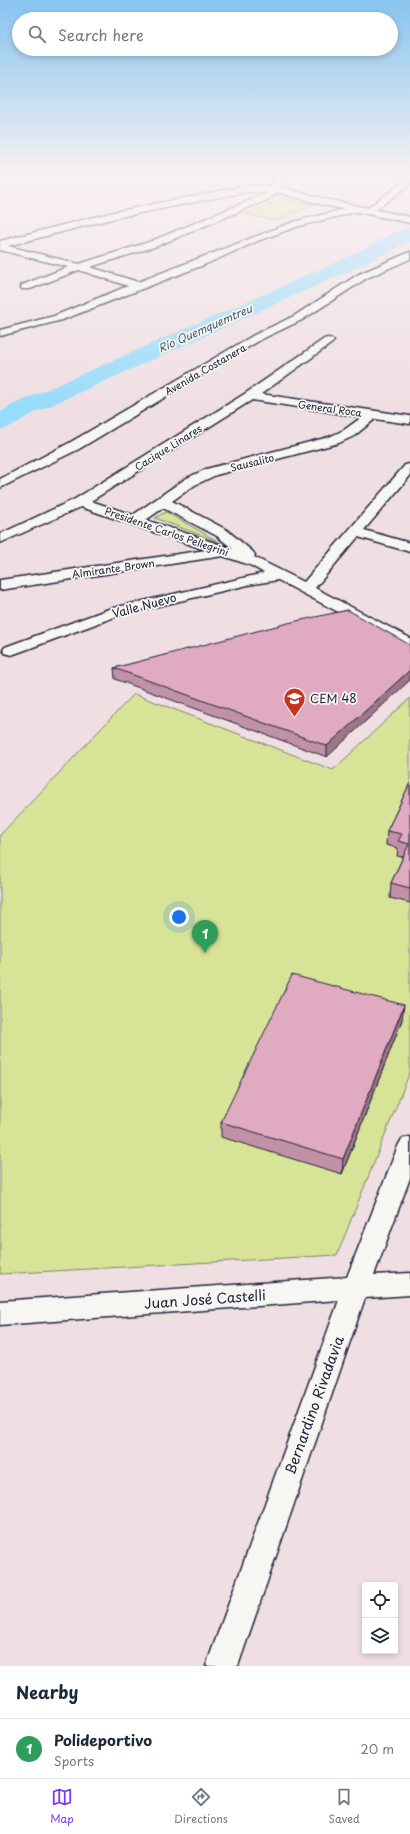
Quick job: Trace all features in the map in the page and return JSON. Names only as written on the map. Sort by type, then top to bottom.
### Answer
[{"type":"street","points":[[27,253],[79,266],[138,286]]},
{"type":"street","points":[[26,287],[79,266],[124,253]]},
{"type":"street","points":[[0,333],[58,318],[223,253]]},
{"type":"street","name":"Avenida Costanera","points":[[0,484],[74,446],[258,337],[298,318],[363,276],[410,255]]},
{"type":"street","name":"Cacique Linares","points":[[0,539],[80,502],[250,396],[328,341]]},
{"type":"street","name":"General Roca","points":[[250,396],[410,420]]},
{"type":"street","name":"Sausalito","points":[[136,520],[190,482],[211,472],[334,440],[349,433],[373,414]]},
{"type":"street","points":[[307,588],[355,532],[407,476]]},
{"type":"street","name":"Presidente Carlos Pellegrini","points":[[161,501],[222,533],[255,562]]},
{"type":"street","name":"Presidente Carlos Pellegrini","points":[[80,502],[255,562],[307,588],[410,644]]},
{"type":"street","points":[[355,532],[410,548]]},
{"type":"street","name":"Almirante Brown","points":[[0,585],[225,551]]},
{"type":"street","name":"Valle Nuevo","points":[[11,650],[115,612],[248,580],[281,575]]},
{"type":"street","name":"Bernardino Rivadavia","points":[[222,1666],[356,1288],[410,1146]]},
{"type":"street","name":"Juan José Castelli","points":[[0,1313],[410,1284]]},
{"type":"green space","points":[[166,512],[221,543],[155,518]]},
{"type":"green space","points":[[134,694],[333,770],[410,698],[410,1072],[337,1255],[0,1274],[0,835]]},
{"type":"building","name":"CEM 48","points":[[348,610],[410,645],[410,670],[327,746],[114,668],[292,622]]},
{"type":"building","points":[[410,783],[410,888],[391,883],[409,844],[398,841],[402,834],[387,831]]},
{"type":"building","points":[[292,975],[404,1005],[343,1159],[221,1122]]},
{"type":"waterway","name":"Río Quemquemtreu","points":[[0,422],[25,408],[344,266],[371,253]]},
{"type":"place","name":"CEM 48","points":[[295,718]]},
{"type":"place","name":"Polideportivo","points":[[205,953]]}]
